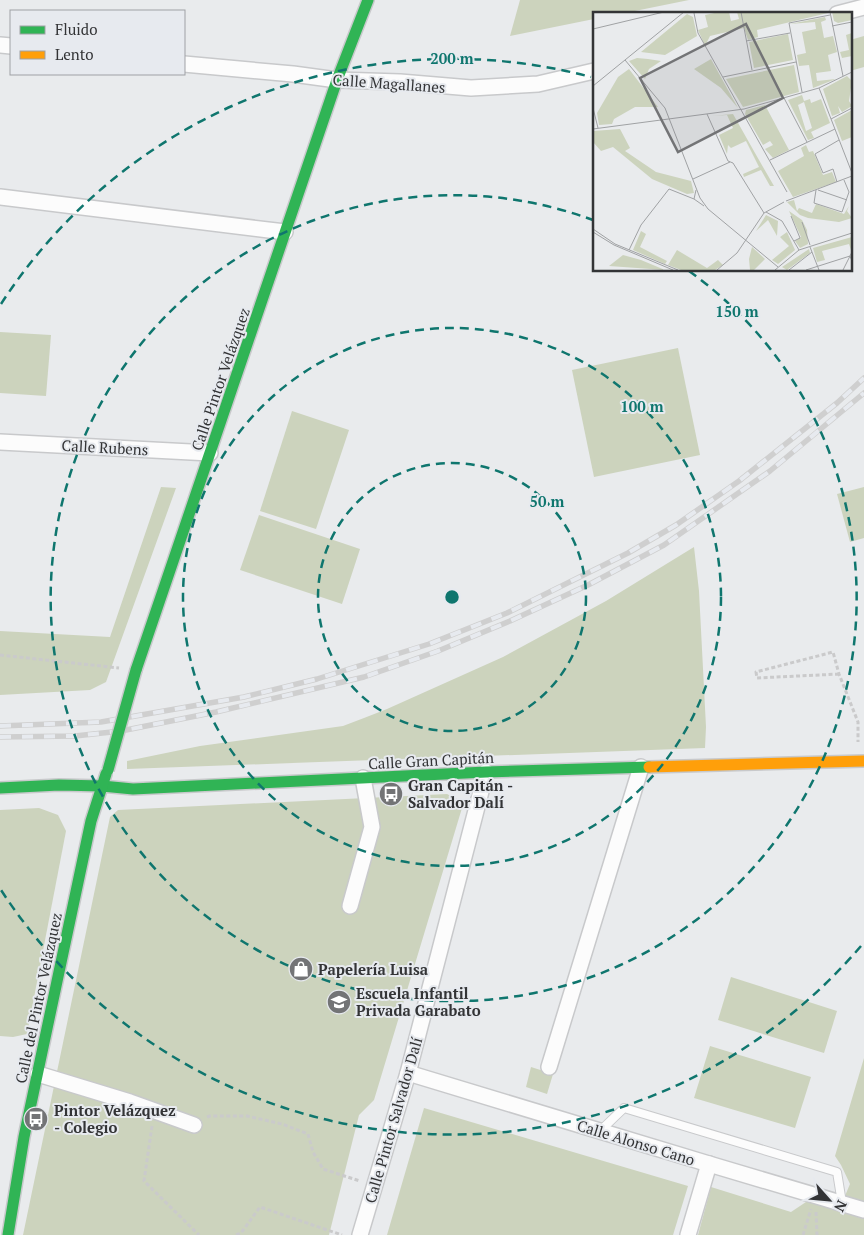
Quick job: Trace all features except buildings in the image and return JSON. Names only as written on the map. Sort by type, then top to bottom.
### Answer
[{"type":"street","name":"Calle Pintor Velázquez","points":[[108,770],[136,670],[337,80],[368,0]]},
{"type":"street","points":[[845,12],[864,7]]},
{"type":"street","name":"Calle Magallanes","points":[[185,64],[337,80],[400,82],[471,88],[538,84],[593,71]]},
{"type":"street","points":[[0,198],[285,232]]},
{"type":"street","name":"Calle Rubens","points":[[0,442],[210,452]]},
{"type":"street","name":"Calle Gran Capitán","points":[[0,788],[59,785],[134,789],[486,772],[861,761]]},
{"type":"street","points":[[548,1067],[641,768]]},
{"type":"street","name":"Calle del Pintor Velázquez","points":[[8,1235],[24,1137],[91,821],[108,770]]},
{"type":"street","name":"Calle Pintor Salvador Dalí","points":[[360,1235],[408,1073],[486,772]]},
{"type":"street","points":[[350,906],[372,827],[363,778]]},
{"type":"street","name":"Calle Alonso Cano","points":[[408,1073],[864,1210]]},
{"type":"street","points":[[38,1074],[194,1124]]},
{"type":"street","points":[[688,1235],[709,1164]]},
{"type":"lane","points":[[600,1131],[624,1108],[837,1172],[842,1203]]},
{"type":"path","points":[[839,674],[758,678],[756,672],[833,652],[839,674],[858,722],[861,761]]},
{"type":"path","points":[[0,656],[136,670]]},
{"type":"path","points":[[154,1111],[144,1181],[199,1235]]},
{"type":"path","points":[[194,1124],[210,1116],[247,1116],[282,1124],[308,1134],[313,1152],[323,1169],[374,1186]]},
{"type":"path","points":[[803,1235],[815,1196]]},
{"type":"path","points":[[815,1196],[817,1235]]},
{"type":"path","points":[[236,1235],[241,1233],[260,1207],[342,1235]]},
{"type":"path","points":[[244,1235],[247,1224]]},
{"type":"green space","points":[[520,0],[689,0],[630,12],[593,12],[593,19],[510,36]]},
{"type":"green space","points":[[864,36],[864,67],[852,70],[852,39]]},
{"type":"green space","points":[[0,332],[51,335],[46,396],[0,393]]},
{"type":"green space","points":[[678,348],[700,455],[594,477],[572,370]]},
{"type":"green space","points":[[292,411],[349,430],[316,529],[260,511]]},
{"type":"green space","points":[[161,487],[176,488],[106,682],[90,690],[0,695],[0,631],[110,637]]},
{"type":"green space","points":[[864,487],[864,538],[850,542],[837,494]]},
{"type":"green space","points":[[259,515],[360,549],[342,604],[240,570]]},
{"type":"green space","points":[[694,547],[699,591],[706,727],[705,748],[127,769],[127,761],[200,746],[343,726],[387,709],[503,657],[606,601]]},
{"type":"green space","points":[[447,794],[459,800],[462,808],[374,1100],[359,1115],[329,1235],[23,1235],[110,817],[118,810]]},
{"type":"green space","points":[[39,808],[58,815],[66,831],[27,1034],[13,1037],[0,1036],[0,810]]},
{"type":"green space","points":[[731,977],[837,1011],[824,1053],[718,1020]]},
{"type":"green space","points":[[710,1046],[811,1077],[795,1128],[694,1098]]},
{"type":"green space","points":[[864,1058],[864,1235],[698,1235],[711,1187],[791,1212],[815,1196],[842,1203],[850,1184],[835,1156]]},
{"type":"green space","points":[[531,1067],[553,1074],[547,1094],[526,1087]]},
{"type":"green space","points":[[424,1108],[688,1186],[673,1235],[387,1235]]},
{"type":"railway","points":[[0,726],[101,722],[244,697],[317,679],[429,644],[507,613],[628,553],[676,525],[739,481],[837,403],[864,378]]},
{"type":"railway","points":[[0,737],[75,736],[121,731],[216,712],[364,677],[438,651],[510,621],[588,585],[664,545],[770,471],[864,393]]},
{"type":"traffic: fast","points":[[136,670],[337,80],[368,0]]},
{"type":"traffic: fast","points":[[108,770],[136,670]]},
{"type":"traffic: fast","points":[[0,788],[59,785],[133,789],[486,772],[649,767]]},
{"type":"traffic: fast","points":[[8,1235],[24,1137],[91,821],[106,774]]},
{"type":"traffic: slow","points":[[649,767],[864,761]]},
{"type":"place","name":"Gran Capitán - Salvador Dalí","points":[[391,794]]},
{"type":"place","name":"Papelería Luisa","points":[[301,969]]},
{"type":"place","name":"Escuela Infantil Privada Garabato","points":[[339,1002]]},
{"type":"place","name":"Pintor Velázquez - Colegio","points":[[36,1119]]}]
